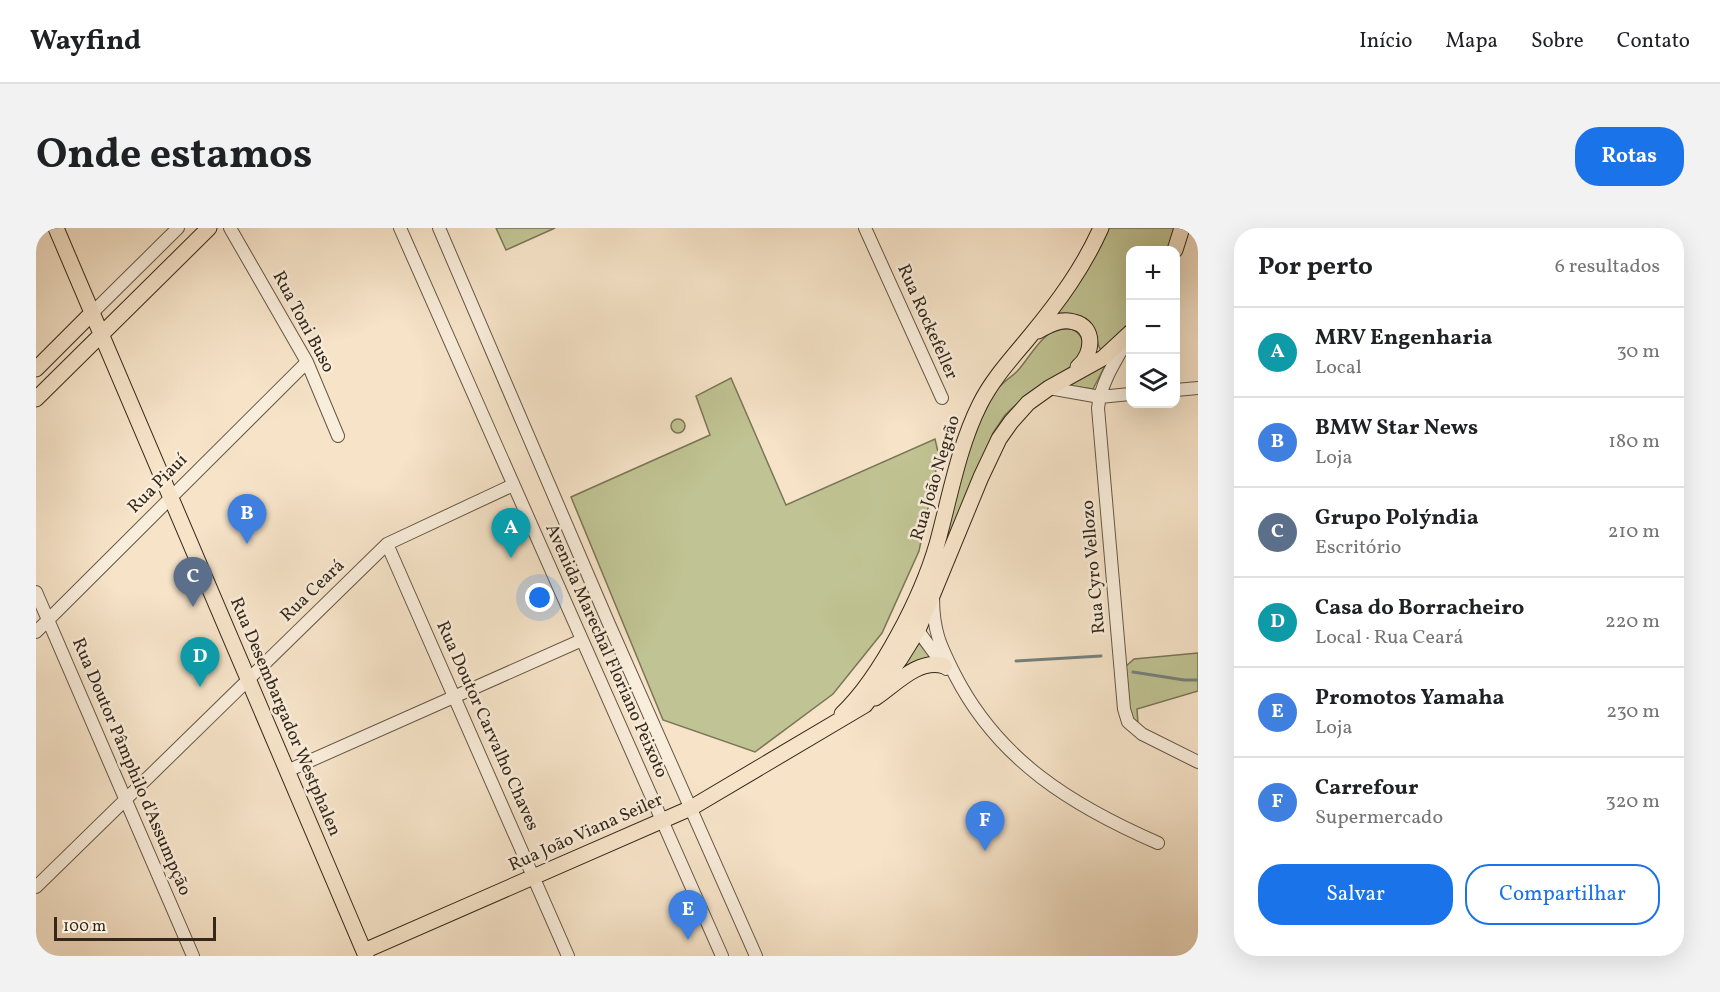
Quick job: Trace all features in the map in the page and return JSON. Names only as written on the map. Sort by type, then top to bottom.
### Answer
[{"type":"main road","name":"Rua Desembargador Westphalen","points":[[56,228],[287,771],[361,954]]},
{"type":"main road","points":[[36,399],[209,228]]},
{"type":"main road","name":"Rua João Negrão","points":[[908,617],[926,578],[969,427],[993,382],[1068,289],[1087,258],[1101,228]]},
{"type":"main road","points":[[1176,246],[1182,228]]},
{"type":"main road","points":[[36,369],[92,313]]},
{"type":"main road","points":[[1032,334],[1057,322],[1076,322],[1083,327],[1089,337],[1091,347],[1089,356],[1056,385]]},
{"type":"main road","points":[[1056,385],[1102,358],[1126,338]]},
{"type":"main road","name":"Rua João Viana Seiler","points":[[361,954],[691,808],[865,705],[900,659],[918,630],[999,439],[1028,403],[1056,385]]},
{"type":"main road","name":"Rua João Viana Seiler","points":[[826,728],[861,692],[908,617]]},
{"type":"main road","points":[[865,705],[918,667],[935,664],[944,666]]},
{"type":"street","points":[[92,313],[178,228]]},
{"type":"street","name":"Rua Toni Buso","points":[[230,228],[307,362],[338,435]]},
{"type":"street","name":"Avenida Marechal Floriano Peixoto","points":[[400,228],[722,956]]},
{"type":"street","name":"Avenida Marechal Floriano Peixoto","points":[[439,228],[609,624],[756,956]]},
{"type":"street","name":"Rua Rockefeller","points":[[865,228],[942,398]]},
{"type":"street","name":"Rua Cyro Vellozo","points":[[1126,343],[1106,380],[1098,408],[1124,709],[1128,722],[1142,734],[1198,762]]},
{"type":"street","name":"Rua Piauí","points":[[36,632],[307,362]]},
{"type":"street","points":[[1056,385],[1100,397],[1126,394]]},
{"type":"street","points":[[1180,390],[1198,388]]},
{"type":"street","name":"Rua Ceará","points":[[36,888],[387,543],[513,485]]},
{"type":"street","name":"Rua Doutor Carvalho Chaves","points":[[387,543],[568,956]]},
{"type":"street","name":"Rua Doutor Pâmphilo d'Assumpção","points":[[36,592],[193,956]]},
{"type":"street","points":[[933,597],[933,621],[936,635],[960,684]]},
{"type":"street","points":[[908,617],[998,738],[1023,764],[1053,787],[1109,821],[1158,843]]},
{"type":"street","points":[[287,771],[582,640]]},
{"type":"green space","points":[[496,228],[555,228],[506,250]]},
{"type":"green space","points":[[1108,228],[1175,228],[1169,246],[1126,246],[1126,326],[1107,348],[1102,351],[1095,334],[1084,321],[1069,314],[1058,313]]},
{"type":"green space","points":[[1058,327],[1072,329],[1083,340],[1079,361],[1021,400],[1005,415],[993,433],[943,553],[963,469],[986,409],[999,387],[1018,371],[1042,340]]},
{"type":"green space","points":[[1106,364],[1093,389],[1071,386],[1070,384]]},
{"type":"green space","points":[[731,378],[786,505],[935,439],[939,456],[919,551],[882,633],[833,694],[755,752],[663,720],[571,497],[710,435],[696,396]]},
{"type":"green space","points":[[678,419],[683,421],[685,426],[683,431],[678,433],[673,431],[671,426],[673,421]]},
{"type":"green space","points":[[919,643],[930,657],[886,684]]},
{"type":"green space","points":[[1198,653],[1198,691],[1137,709],[1138,724],[1129,714],[1125,667],[1134,659]]},
{"type":"waterway","points":[[1016,661],[1101,656]]},
{"type":"waterway","points":[[1133,672],[1198,680]]},
{"type":"place","name":"BMW Star News","points":[[247,544]]},
{"type":"place","name":"MRV Engenharia","points":[[511,558]]},
{"type":"place","name":"Grupo Polýndia","points":[[193,607]]},
{"type":"place","name":"Casa do Borracheiro","points":[[200,687]]},
{"type":"place","name":"Carrefour","points":[[985,851]]},
{"type":"place","name":"Promotos Yamaha","points":[[688,940]]}]
